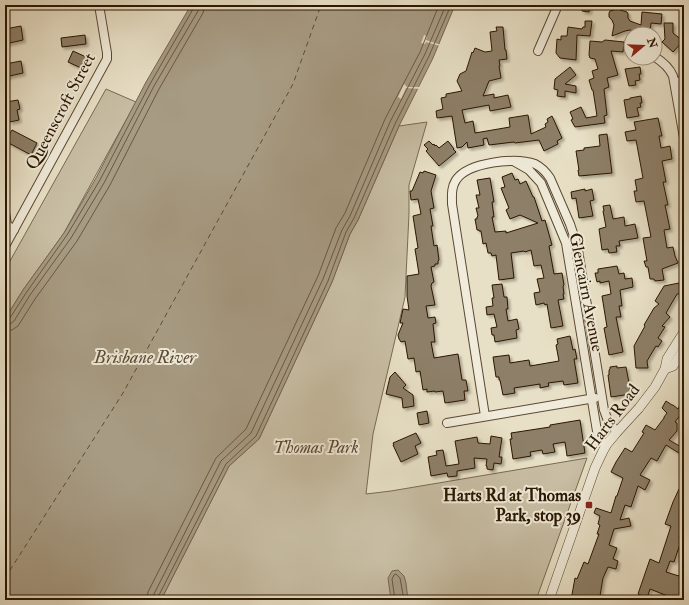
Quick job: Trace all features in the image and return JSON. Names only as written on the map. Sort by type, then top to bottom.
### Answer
[{"type":"street","name":"Queenscroft Street","points":[[5,246],[106,59],[107,53],[99,5]]},
{"type":"street","points":[[538,50],[558,5]]},
{"type":"street","points":[[663,62],[674,76],[684,138]]},
{"type":"street","points":[[675,82],[684,81]]},
{"type":"street","name":"Glencairn Avenue","points":[[510,161],[520,164],[526,168],[541,183],[566,243],[598,434],[605,446]]},
{"type":"street","name":"Glencairn Avenue","points":[[486,416],[452,204],[452,190],[459,176],[472,168],[495,162],[530,162],[538,166],[546,173],[552,182],[576,239],[605,412],[610,424],[617,432]]},
{"type":"street","points":[[5,212],[8,226],[14,230]]},
{"type":"street","name":"Harts Road","points":[[549,600],[595,468],[605,446],[647,398],[666,368],[667,359],[684,332]]},
{"type":"street","name":"Harts Road","points":[[666,368],[673,366],[684,349]]},
{"type":"street","points":[[447,423],[602,397]]},
{"type":"green space","points":[[106,89],[136,102],[64,233],[23,290],[5,319],[5,270]]},
{"type":"green space","name":"Thomas Park","points":[[427,122],[409,185],[405,297],[373,434],[366,494],[587,458],[536,600],[161,600],[229,466],[259,439],[332,282],[350,234],[358,220],[399,126]]},
{"type":"water","name":"Brisbane River","points":[[191,5],[455,5],[433,58],[399,126],[358,220],[350,234],[332,282],[259,439],[229,466],[161,600],[5,600],[5,319],[23,290],[64,233],[96,178],[146,82]]},
{"type":"water","points":[[398,570],[404,576],[408,600],[391,600],[388,578],[392,571]]},
{"type":"pier","points":[[424,35],[427,36],[426,40],[441,45],[426,42],[425,44],[421,43]]},
{"type":"pier","points":[[404,84],[407,87],[420,87],[420,89],[406,88],[401,99],[398,97]]},
{"type":"building","points":[[582,5],[590,5],[589,12],[582,11]]},
{"type":"building","points":[[617,9],[627,12],[630,21],[641,25],[642,12],[662,14],[661,24],[651,23],[651,26],[623,26],[623,32],[612,36],[614,25],[609,17],[610,11]]},
{"type":"building","points":[[585,21],[592,21],[590,36],[577,35],[576,60],[560,58],[556,53],[557,39],[561,40],[561,36],[567,36],[568,27],[582,29],[585,27]]},
{"type":"building","points":[[664,23],[673,23],[673,33],[683,41],[673,52],[663,43],[665,39]]},
{"type":"building","points":[[21,26],[23,40],[5,44],[5,29]]},
{"type":"building","points":[[496,27],[503,27],[507,59],[499,60],[501,78],[489,81],[483,96],[494,94],[494,98],[508,95],[511,107],[490,111],[489,105],[462,110],[465,123],[473,121],[475,133],[510,127],[509,118],[528,115],[531,134],[546,127],[545,124],[548,122],[547,119],[552,116],[562,138],[557,141],[558,144],[544,151],[539,140],[489,145],[487,138],[483,139],[484,145],[468,148],[467,142],[462,147],[457,148],[452,116],[437,118],[436,111],[443,109],[441,98],[446,97],[446,94],[462,91],[457,81],[460,74],[466,71],[472,52],[473,53],[475,48],[485,52],[492,51],[490,32],[497,31]]},
{"type":"building","points":[[85,35],[86,44],[62,47],[61,38]]},
{"type":"building","points":[[605,40],[623,42],[623,52],[611,51],[618,75],[607,78],[609,87],[604,89],[607,115],[604,116],[605,123],[575,127],[571,120],[573,119],[570,112],[581,107],[586,118],[597,116],[593,90],[589,80],[594,78],[592,71],[598,69],[595,59],[590,58],[589,55],[590,41],[602,42]]},
{"type":"building","points":[[73,51],[86,57],[81,68],[68,62]]},
{"type":"building","points":[[21,61],[23,73],[5,77],[5,64]]},
{"type":"building","points":[[570,67],[576,75],[565,84],[576,86],[576,93],[565,91],[565,97],[557,96],[558,90],[554,89],[555,79]]},
{"type":"building","points":[[640,67],[640,80],[635,81],[636,85],[629,86],[625,69]]},
{"type":"building","points":[[641,96],[641,107],[637,108],[639,116],[627,118],[624,100]]},
{"type":"building","points":[[18,100],[20,109],[17,110],[19,120],[10,122],[6,102]]},
{"type":"building","points":[[658,118],[662,136],[659,136],[661,148],[670,146],[672,159],[662,161],[666,182],[663,182],[668,205],[665,205],[670,229],[664,230],[667,248],[673,247],[678,263],[662,269],[664,280],[655,281],[654,279],[650,279],[648,267],[646,267],[644,261],[647,261],[643,238],[651,237],[644,201],[636,202],[634,191],[637,191],[635,180],[643,178],[636,140],[627,141],[625,132],[636,130],[634,122]]},
{"type":"building","points":[[12,130],[37,143],[31,155],[5,141]]},
{"type":"building","points":[[607,134],[612,173],[579,176],[576,151],[584,150],[584,148],[600,146],[599,135]]},
{"type":"building","points":[[429,141],[439,148],[448,141],[456,152],[439,166],[426,151],[428,149],[424,145]]},
{"type":"building","points":[[424,171],[436,175],[431,191],[434,208],[430,209],[434,246],[437,245],[439,260],[438,264],[431,267],[434,282],[431,286],[435,305],[426,306],[428,318],[435,317],[436,323],[433,324],[435,342],[431,342],[434,358],[458,354],[462,380],[466,380],[468,391],[464,391],[465,400],[445,403],[443,391],[427,392],[427,389],[423,390],[420,371],[416,372],[414,358],[408,359],[405,341],[401,342],[398,335],[403,323],[400,323],[403,309],[409,310],[407,276],[419,274],[415,249],[418,248],[413,216],[421,214],[418,199],[411,200],[410,191],[412,191],[420,172],[423,173]]},
{"type":"building","points":[[512,173],[515,180],[518,179],[520,184],[526,181],[534,197],[542,221],[545,220],[552,245],[549,246],[554,274],[562,273],[564,299],[558,300],[563,326],[551,328],[547,304],[545,305],[544,303],[536,305],[534,293],[540,292],[537,279],[544,278],[541,265],[534,266],[531,250],[511,253],[514,278],[499,280],[496,255],[492,256],[491,253],[488,253],[486,243],[483,244],[481,231],[477,230],[475,219],[477,219],[478,216],[476,208],[479,208],[476,195],[480,195],[477,180],[490,178],[494,202],[492,202],[494,217],[492,217],[495,232],[506,231],[506,233],[538,223],[520,215],[510,219],[506,210],[509,208],[501,188],[505,187],[502,177]]},
{"type":"building","points":[[585,189],[585,191],[592,189],[594,200],[590,201],[593,216],[579,218],[576,198],[572,199],[571,192]]},
{"type":"building","points":[[610,205],[613,219],[624,217],[625,226],[635,224],[638,238],[619,241],[620,246],[616,246],[617,252],[609,253],[608,249],[602,250],[599,229],[606,227],[603,206]]},
{"type":"building","points":[[617,266],[619,274],[624,273],[625,279],[632,278],[633,287],[620,290],[622,306],[619,306],[621,317],[616,317],[623,352],[609,355],[604,328],[607,327],[602,296],[611,294],[609,281],[600,283],[600,281],[597,282],[595,273],[598,273],[598,269]]},
{"type":"building","points":[[684,282],[684,293],[677,294],[666,313],[670,317],[662,326],[665,327],[658,338],[662,341],[658,347],[656,346],[647,361],[648,368],[636,368],[634,346],[654,308],[659,304],[655,301],[664,286]]},
{"type":"building","points":[[502,284],[504,297],[507,297],[508,309],[506,309],[508,321],[517,319],[519,329],[516,330],[517,338],[495,342],[491,328],[497,327],[494,314],[487,315],[486,307],[493,306],[492,298],[494,298],[492,285]]},
{"type":"building","points":[[570,336],[573,350],[575,349],[577,359],[574,359],[578,383],[564,385],[563,381],[548,383],[549,386],[540,388],[540,384],[514,388],[515,393],[503,395],[499,377],[496,377],[493,357],[509,355],[510,363],[529,360],[530,366],[559,361],[556,345],[558,344],[557,339]]},
{"type":"building","points":[[617,366],[617,368],[626,367],[631,394],[611,397],[608,375],[610,367]]},
{"type":"building","points":[[395,372],[406,385],[403,388],[413,395],[414,406],[403,408],[402,398],[386,394],[390,377]]},
{"type":"building","points":[[684,398],[684,410],[675,422],[677,423],[677,431],[669,440],[683,448],[679,453],[666,445],[657,461],[651,458],[640,475],[650,480],[645,490],[638,486],[631,507],[625,505],[620,520],[629,518],[631,526],[614,529],[609,545],[617,548],[613,559],[618,561],[616,569],[608,567],[603,578],[600,596],[596,596],[596,600],[571,600],[575,578],[577,579],[584,562],[588,564],[599,534],[597,534],[600,525],[598,524],[600,516],[594,513],[596,508],[611,513],[623,478],[611,472],[616,462],[625,448],[632,452],[644,433],[642,432],[646,425],[655,430],[667,413],[662,408],[666,401],[678,409]]},
{"type":"building","points":[[427,411],[429,423],[419,425],[417,413]]},
{"type":"building","points":[[580,420],[585,453],[567,456],[565,442],[553,444],[555,452],[543,454],[542,450],[530,452],[531,456],[513,459],[510,439],[512,439],[511,433],[550,427],[550,425]]},
{"type":"building","points":[[416,433],[421,443],[415,446],[418,454],[401,462],[393,443]]},
{"type":"building","points":[[491,436],[502,438],[499,457],[502,457],[501,464],[494,463],[493,470],[487,469],[487,459],[474,458],[475,468],[457,471],[457,476],[448,477],[447,473],[431,476],[428,457],[437,455],[436,451],[443,450],[446,466],[459,464],[455,441],[477,437],[478,443],[490,444]]},
{"type":"building","points":[[679,489],[684,492],[684,522],[679,537],[682,538],[674,562],[670,561],[666,572],[679,576],[684,564],[684,593],[682,599],[679,598],[678,600],[650,589],[647,598],[638,594],[650,559],[659,563],[671,526],[665,524]]},
{"type":"ferry route","points":[[5,578],[123,393],[293,84],[321,5]]},
{"type":"place","name":"Harts Rd at Thomas Park, stop 39","points":[[589,505]]}]
